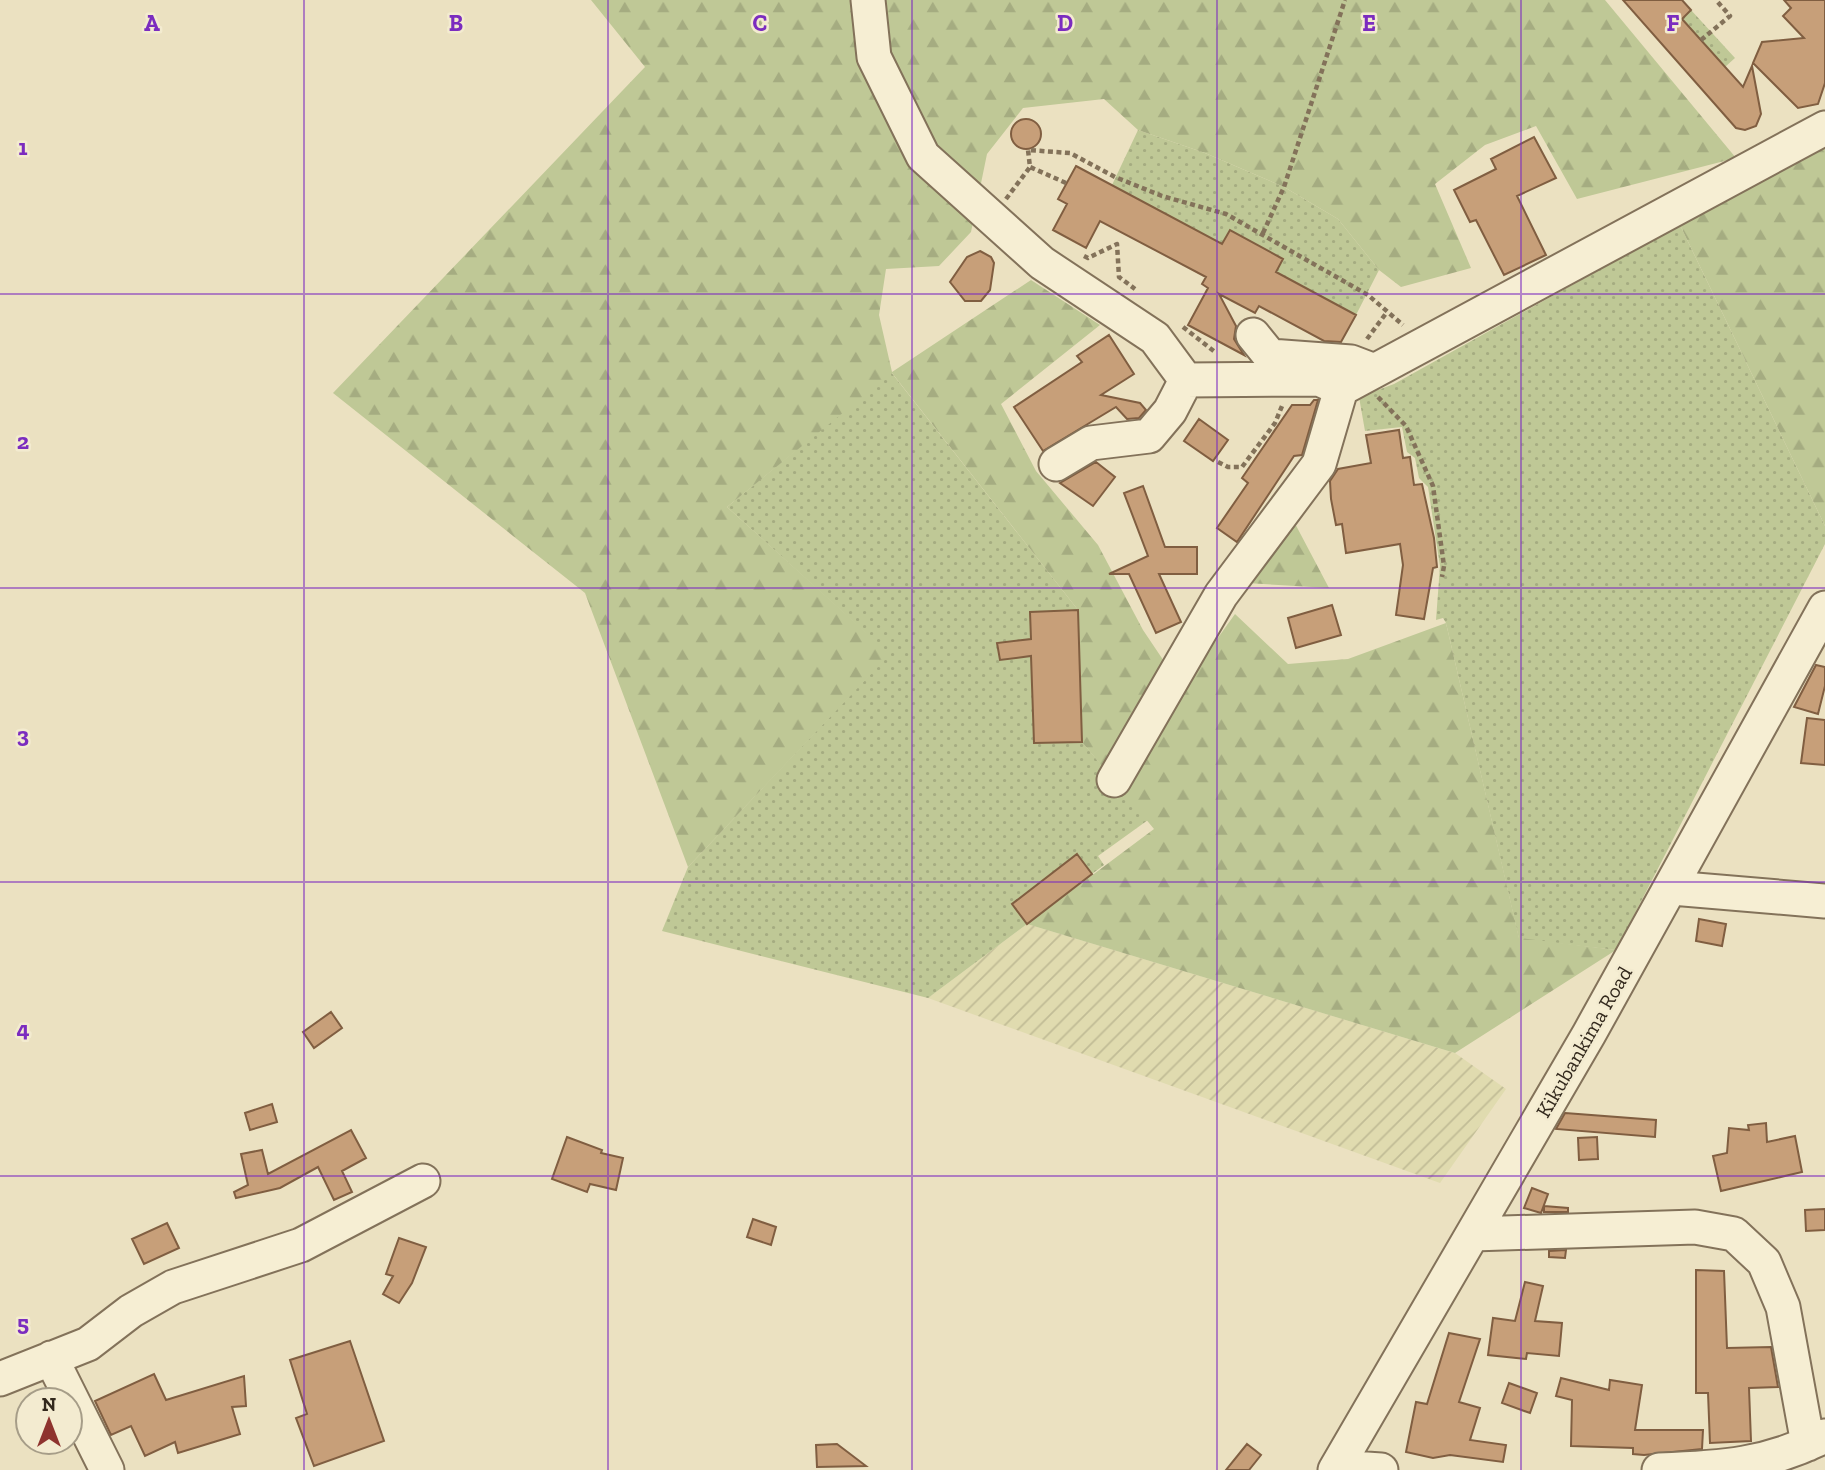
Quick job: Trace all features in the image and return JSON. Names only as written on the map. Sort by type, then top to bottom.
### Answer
[{"type":"street","points":[[868,0],[874,57],[923,156],[1042,263],[1155,338],[1186,380]]},
{"type":"street","points":[[1186,380],[1319,379],[1356,375],[1424,344],[1825,128]]},
{"type":"street","points":[[1253,335],[1270,356],[1356,375]]},
{"type":"street","points":[[1114,780],[1222,595],[1319,464],[1356,375]]},
{"type":"street","points":[[1056,464],[1091,443],[1149,436],[1170,411],[1186,380]]},
{"type":"street","name":"Kikubankima Road","points":[[1336,1468],[1672,888],[1825,608]]},
{"type":"street","points":[[1672,888],[1825,901]]},
{"type":"street","points":[[0,1379],[88,1344],[131,1311],[173,1287],[301,1245],[423,1181]]},
{"type":"street","points":[[1472,1234],[1695,1227],[1734,1234],[1764,1262],[1783,1307],[1817,1440],[1749,1465],[1659,1470]]},
{"type":"street","points":[[51,1357],[107,1470]]},
{"type":"street","points":[[1336,1468],[1381,1470]]},
{"type":"path","points":[[1263,233],[1284,187],[1345,0]]},
{"type":"path","points":[[1701,40],[1730,16],[1716,0]]},
{"type":"path","points":[[991,219],[1030,167],[1028,149],[1070,153],[1115,177],[1162,197],[1226,214],[1263,233],[1368,295],[1424,344]]},
{"type":"path","points":[[1030,167],[1066,183]]},
{"type":"path","points":[[1387,312],[1356,375],[1406,426],[1433,486],[1444,566],[1442,577]]},
{"type":"path","points":[[1219,462],[1228,467],[1242,467],[1275,423],[1293,379]]},
{"type":"shaded area","points":[[1027,924],[1455,1053],[1506,1089],[1440,1183],[928,998]]},
{"type":"green space","points":[[591,0],[1605,0],[1736,158],[1577,199],[1536,126],[1485,145],[1435,184],[1471,268],[1401,287],[1379,270],[1338,219],[1284,187],[1205,153],[1138,130],[1104,99],[1023,108],[987,154],[971,232],[939,266],[886,269],[879,315],[892,372],[1031,280],[1100,325],[1001,404],[1036,471],[1098,545],[1143,630],[1182,688],[1235,614],[1288,664],[1348,659],[1446,623],[1519,938],[1616,950],[1455,1053],[1027,924],[1154,829],[1082,742],[1078,610],[892,373],[727,507],[890,654],[688,867],[585,593],[333,393],[645,67]]},
{"type":"green space","points":[[1691,10],[1735,58],[1725,67],[1682,19]]},
{"type":"green space","points":[[1138,130],[1205,153],[1284,187],[1338,219],[1379,270],[1356,315],[1276,272],[1282,259],[1230,230],[1222,244],[1112,185]]},
{"type":"green space","points":[[1825,143],[1825,526],[1680,225]]},
{"type":"green space","points":[[1680,225],[1825,526],[1825,544],[1616,950],[1519,939],[1446,623],[1443,618],[1436,620],[1440,566],[1428,487],[1419,478],[1415,458],[1407,452],[1402,427],[1365,431],[1359,397],[1394,384]]},
{"type":"green space","points":[[891,372],[1078,610],[1030,612],[1034,743],[1082,742],[1148,820],[1098,856],[1104,865],[1092,874],[1077,855],[1012,904],[1027,924],[928,998],[662,931],[688,867],[889,654],[727,507]]},
{"type":"green space","points":[[1291,516],[1329,588],[1246,583]]},
{"type":"building","points":[[1623,0],[1682,0],[1691,10],[1682,19],[1743,87],[1752,66],[1761,114],[1756,126],[1745,130],[1736,128]]},
{"type":"building","points":[[1784,0],[1825,0],[1825,83],[1818,104],[1798,108],[1753,63],[1762,42],[1804,38],[1783,16],[1791,8]]},
{"type":"building","points":[[1026,119],[1037,123],[1041,134],[1037,145],[1026,149],[1015,145],[1011,134],[1015,123]]},
{"type":"building","points":[[1534,137],[1556,178],[1517,196],[1546,255],[1504,275],[1476,220],[1470,222],[1454,190],[1496,169],[1491,159]]},
{"type":"building","points":[[1076,166],[1222,244],[1230,230],[1283,259],[1276,272],[1356,315],[1341,342],[1324,341],[1259,306],[1255,313],[1219,294],[1236,326],[1234,339],[1244,355],[1188,325],[1208,288],[1202,284],[1206,277],[1100,221],[1086,248],[1053,230],[1067,204],[1058,199]]},
{"type":"building","points":[[980,251],[991,257],[994,263],[990,290],[981,301],[965,301],[950,282],[967,257]]},
{"type":"building","points":[[1109,335],[1134,374],[1101,395],[1140,403],[1146,410],[1139,418],[1127,419],[1116,407],[1043,451],[1014,407],[1082,362],[1077,356]]},
{"type":"building","points":[[1314,400],[1318,400],[1302,455],[1294,456],[1237,542],[1217,528],[1248,483],[1242,478],[1292,405],[1310,405]]},
{"type":"building","points":[[1199,419],[1228,440],[1213,461],[1184,441]]},
{"type":"building","points":[[1399,430],[1403,458],[1410,457],[1414,485],[1422,484],[1434,538],[1437,567],[1433,568],[1424,619],[1396,615],[1403,565],[1400,544],[1346,553],[1342,524],[1336,525],[1331,499],[1330,481],[1338,469],[1371,463],[1366,435]]},
{"type":"building","points":[[1096,462],[1115,477],[1093,506],[1060,483]]},
{"type":"building","points":[[1143,486],[1165,547],[1197,547],[1197,574],[1159,574],[1181,622],[1156,633],[1129,574],[1109,574],[1148,556],[1124,493]]},
{"type":"building","points":[[1332,605],[1341,635],[1296,648],[1288,618]]},
{"type":"building","points":[[1078,610],[1082,742],[1034,743],[1031,656],[1000,660],[997,643],[1031,639],[1030,612]]},
{"type":"building","points":[[1816,665],[1825,667],[1825,686],[1818,714],[1794,707]]},
{"type":"building","points":[[1807,718],[1825,720],[1825,765],[1801,763]]},
{"type":"building","points":[[1077,854],[1092,874],[1027,924],[1012,904]]},
{"type":"building","points":[[1699,919],[1726,924],[1722,946],[1696,941]]},
{"type":"building","points":[[331,1012],[342,1028],[314,1048],[303,1032]]},
{"type":"building","points":[[272,1104],[277,1122],[250,1130],[245,1113]]},
{"type":"building","points":[[1565,1113],[1656,1120],[1655,1137],[1556,1129]]},
{"type":"building","points":[[1766,1123],[1767,1142],[1795,1136],[1802,1172],[1721,1191],[1713,1156],[1727,1153],[1729,1128],[1749,1130],[1748,1125]]},
{"type":"building","points":[[351,1130],[366,1158],[342,1171],[352,1192],[334,1200],[318,1167],[280,1188],[236,1198],[234,1192],[248,1185],[241,1154],[262,1150],[268,1174]]},
{"type":"building","points":[[567,1137],[602,1150],[601,1153],[623,1158],[616,1190],[590,1184],[587,1192],[552,1179]]},
{"type":"building","points":[[1597,1137],[1598,1159],[1579,1160],[1578,1138]]},
{"type":"building","points":[[1532,1188],[1548,1194],[1541,1213],[1524,1208]]},
{"type":"building","points":[[1544,1206],[1568,1208],[1568,1212],[1544,1212]]},
{"type":"building","points":[[1825,1209],[1825,1230],[1806,1231],[1805,1210]]},
{"type":"building","points":[[753,1219],[776,1227],[771,1245],[747,1237]]},
{"type":"building","points":[[167,1223],[179,1248],[144,1264],[132,1239]]},
{"type":"building","points":[[399,1238],[426,1247],[412,1283],[399,1303],[383,1294],[393,1276],[386,1274]]},
{"type":"building","points":[[1566,1250],[1565,1258],[1549,1257],[1549,1251]]},
{"type":"building","points":[[1696,1270],[1724,1271],[1727,1348],[1771,1347],[1778,1387],[1749,1388],[1751,1441],[1710,1443],[1708,1393],[1696,1393]]},
{"type":"building","points":[[1525,1282],[1543,1286],[1535,1321],[1562,1323],[1559,1356],[1527,1353],[1526,1359],[1488,1355],[1493,1318],[1515,1321]]},
{"type":"building","points":[[1449,1333],[1480,1339],[1459,1402],[1480,1408],[1470,1440],[1506,1445],[1503,1462],[1450,1455],[1433,1458],[1406,1452],[1416,1402],[1427,1404]]},
{"type":"building","points":[[350,1341],[384,1441],[314,1466],[296,1418],[307,1414],[290,1360]]},
{"type":"building","points":[[154,1374],[166,1400],[244,1376],[246,1406],[232,1407],[240,1434],[178,1453],[175,1442],[145,1456],[131,1426],[111,1435],[95,1401]]},
{"type":"building","points":[[1561,1378],[1609,1390],[1610,1380],[1642,1385],[1635,1430],[1703,1430],[1702,1449],[1644,1455],[1633,1454],[1633,1448],[1571,1446],[1572,1400],[1556,1396]]},
{"type":"building","points":[[1509,1383],[1537,1393],[1530,1413],[1502,1403]]},
{"type":"building","points":[[837,1444],[866,1466],[817,1467],[816,1445]]},
{"type":"building","points":[[1247,1444],[1261,1455],[1249,1470],[1226,1470]]}]
